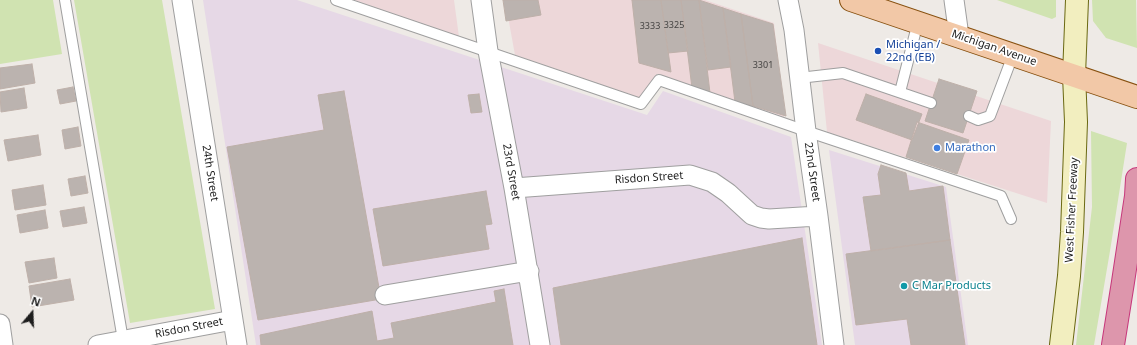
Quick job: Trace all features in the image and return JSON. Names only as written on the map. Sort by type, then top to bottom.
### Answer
[{"type":"highway","points":[[1113,345],[1124,282],[1137,179]]},
{"type":"main road","name":"Michigan Avenue","points":[[851,0],[1137,96]]},
{"type":"street","name":"24th Street","points":[[182,0],[237,345]]},
{"type":"street","name":"23rd Street","points":[[481,0],[488,51],[529,271],[540,345]]},
{"type":"street","name":"22nd Street","points":[[788,0],[794,30],[834,345]]},
{"type":"street","points":[[954,0],[959,36]]},
{"type":"street","name":"West Fisher Freeway","points":[[1061,345],[1069,276],[1072,232],[1076,122],[1074,75],[1077,0]]},
{"type":"street","name":"Risdon Street","points":[[514,188],[690,176],[712,182],[728,193],[752,215],[761,218],[776,219],[818,216]]},
{"type":"street","points":[[385,295],[529,271]]},
{"type":"street","name":"Risdon Street","points":[[98,345],[233,320]]},
{"type":"street","points":[[0,324],[3,345]]},
{"type":"lane","points":[[65,0],[123,340]]},
{"type":"lane","points":[[336,0],[641,104],[659,80],[806,131],[1002,196],[1011,219]]},
{"type":"lane","points":[[900,92],[918,22]]},
{"type":"lane","points":[[968,116],[978,120],[990,116],[1013,55]]},
{"type":"lane","points":[[799,78],[843,73],[931,103]]},
{"type":"shaded area","points":[[203,0],[297,0],[647,115],[663,91],[791,137],[822,345],[256,345]]},
{"type":"shaded area","points":[[354,0],[454,0],[459,37]]},
{"type":"shaded area","points":[[505,0],[705,0],[774,23],[784,117],[657,74],[640,98],[515,55]]},
{"type":"shaded area","points":[[818,43],[1051,121],[1047,203],[827,132]]},
{"type":"shaded area","points":[[829,150],[946,187],[968,345],[855,345]]},
{"type":"green space","points":[[0,0],[53,0],[62,54],[0,64]]},
{"type":"green space","points":[[74,0],[162,0],[215,309],[130,323]]},
{"type":"green space","points":[[997,0],[1056,0],[1056,17],[1052,19]]},
{"type":"green space","points":[[1092,0],[1136,0],[1137,48],[1106,38],[1093,21]]},
{"type":"green space","points":[[1091,131],[1127,143],[1094,345],[1076,345],[1092,207]]},
{"type":"building","points":[[503,0],[538,0],[541,15],[506,21]]},
{"type":"building","points":[[632,0],[661,0],[671,72],[639,63]]},
{"type":"building","points":[[661,0],[681,0],[688,51],[668,53]]},
{"type":"building","points":[[681,0],[699,0],[710,93],[692,88]]},
{"type":"building","points":[[699,0],[723,8],[731,67],[708,70]]},
{"type":"building","points":[[723,8],[741,14],[753,106],[735,102]]},
{"type":"building","points":[[741,14],[773,24],[786,116],[753,106]]},
{"type":"building","points":[[32,64],[35,83],[0,89],[0,68]]},
{"type":"building","points":[[939,79],[977,91],[963,133],[925,121]]},
{"type":"building","points":[[73,87],[76,101],[60,104],[57,90]]},
{"type":"building","points":[[24,88],[27,108],[1,112],[0,92]]},
{"type":"building","points":[[344,91],[381,299],[258,320],[227,147],[324,130],[318,95]]},
{"type":"building","points":[[479,94],[482,112],[471,113],[468,95]]},
{"type":"building","points":[[866,94],[922,114],[912,140],[856,120]]},
{"type":"building","points":[[917,122],[969,140],[957,174],[906,157]]},
{"type":"building","points":[[78,127],[81,146],[65,149],[62,130]]},
{"type":"building","points":[[38,135],[41,155],[8,161],[4,140]]},
{"type":"building","points":[[881,165],[906,173],[909,191],[943,186],[950,240],[871,251],[863,197],[881,195],[878,174]]},
{"type":"building","points":[[85,176],[88,193],[71,196],[68,179]]},
{"type":"building","points":[[43,185],[46,205],[15,210],[12,190]]},
{"type":"building","points":[[486,191],[492,224],[485,225],[489,249],[383,266],[373,209]]},
{"type":"building","points":[[84,207],[87,223],[63,227],[60,211]]},
{"type":"building","points":[[45,210],[48,228],[20,233],[17,215]]},
{"type":"building","points":[[802,238],[817,345],[561,345],[553,288]]},
{"type":"building","name":"C Mar Products","points":[[950,240],[965,345],[911,345],[907,319],[856,325],[846,254]]},
{"type":"building","points":[[54,258],[57,278],[29,283],[25,262]]},
{"type":"building","points":[[70,279],[74,300],[32,307],[29,286]]},
{"type":"building","points":[[504,289],[513,345],[261,345],[260,335],[372,311],[377,341],[394,338],[391,323],[496,302],[494,291]]},
{"type":"place","name":"Michigan / 22nd (EB)","points":[[878,51]]},
{"type":"place","name":"Marathon","points":[[937,148]]},
{"type":"place","name":"C Mar Products","points":[[904,286]]}]
